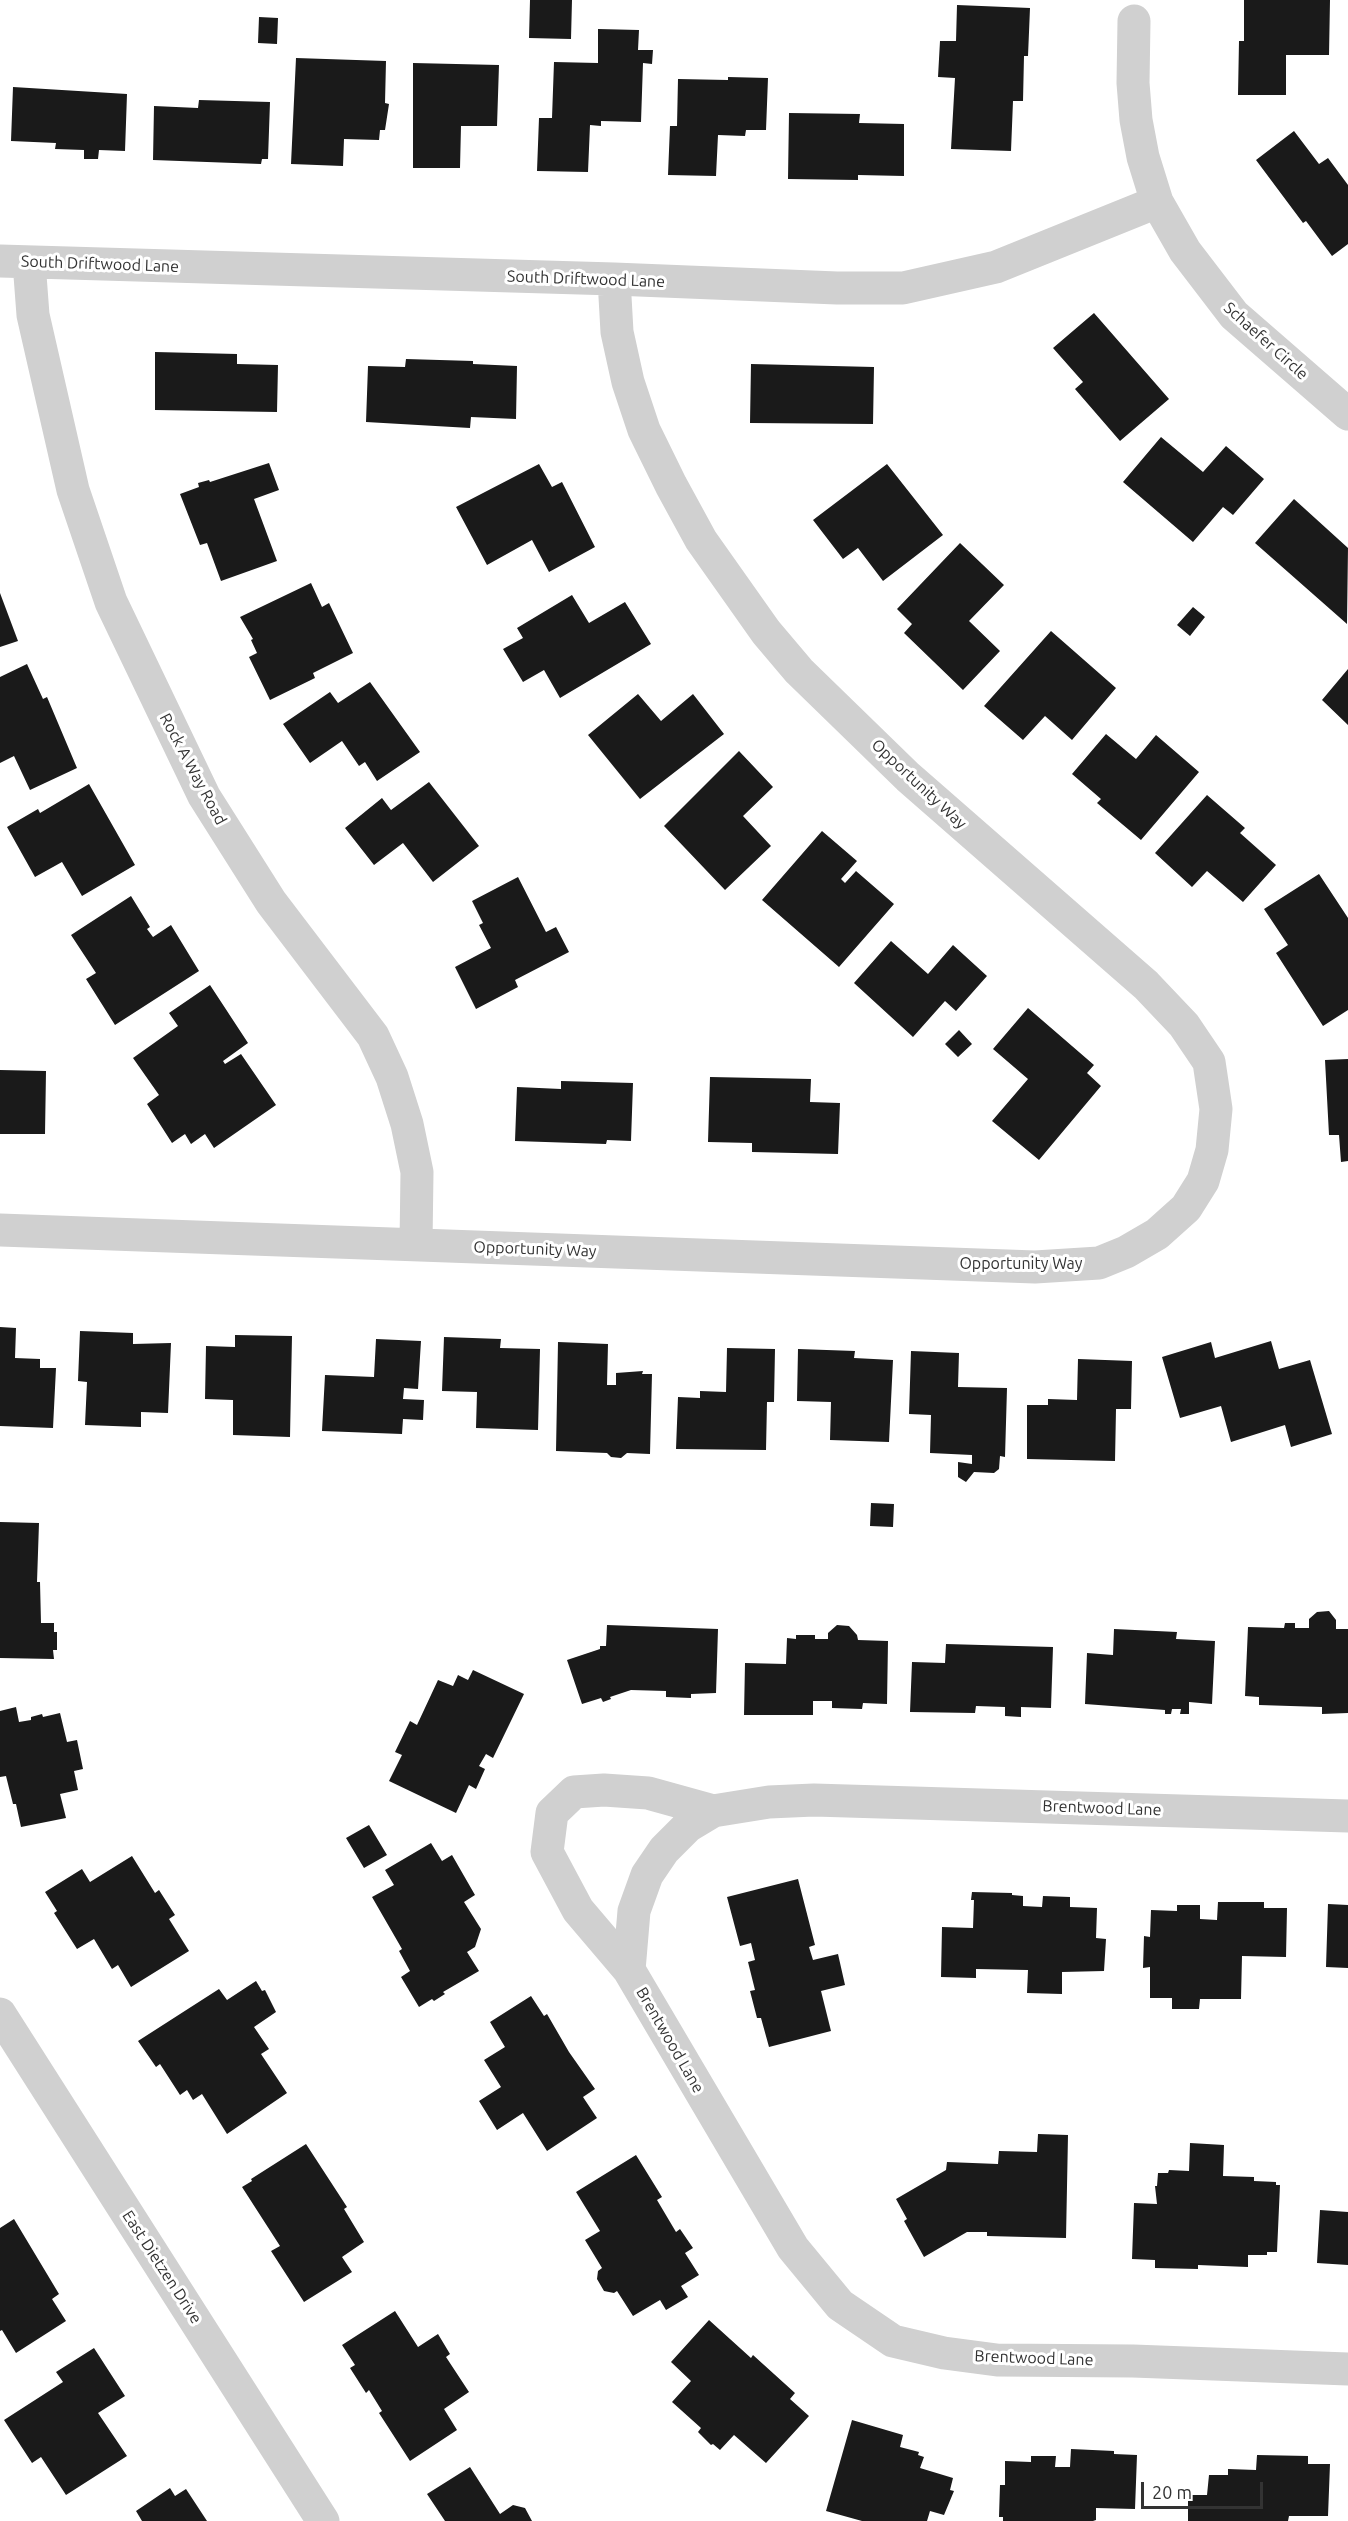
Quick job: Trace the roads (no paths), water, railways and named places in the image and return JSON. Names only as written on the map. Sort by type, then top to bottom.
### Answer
[{"type":"street","name":"Schaefer Circle","points":[[1134,21],[1133,83],[1136,120],[1143,157],[1157,202],[1185,251],[1234,315],[1348,414]]},
{"type":"street","name":"South Driftwood Lane","points":[[14,262],[614,279],[837,288],[903,288],[996,267],[1157,202]]},
{"type":"street","name":"Rock A Way Road","points":[[14,262],[33,315],[73,490],[111,602],[204,796],[271,902],[373,1036],[392,1077],[407,1124],[417,1172],[416,1244]]},
{"type":"street","name":"Opportunity Way","points":[[0,1230],[1035,1267],[1099,1263],[1126,1252],[1156,1234],[1186,1208],[1203,1181],[1212,1150],[1216,1110],[1209,1062],[1184,1025],[1146,985],[908,777],[799,671],[734,590],[701,540],[644,430],[628,382],[616,332],[614,279]]},
{"type":"street","name":"Brentwood Lane","points":[[712,1811],[648,1793],[604,1790],[574,1791],[552,1813],[547,1852],[578,1910],[629,1970],[793,2248],[840,2305],[893,2341],[944,2353],[997,2360],[1133,2361],[1348,2370]]},
{"type":"street","name":"Brentwood Lane","points":[[629,1970],[634,1911],[647,1875],[664,1850],[688,1826],[712,1811],[769,1802],[814,1800],[1348,1816]]},
{"type":"street","name":"East Dietzen Drive","points":[[0,2014],[323,2521]]}]
